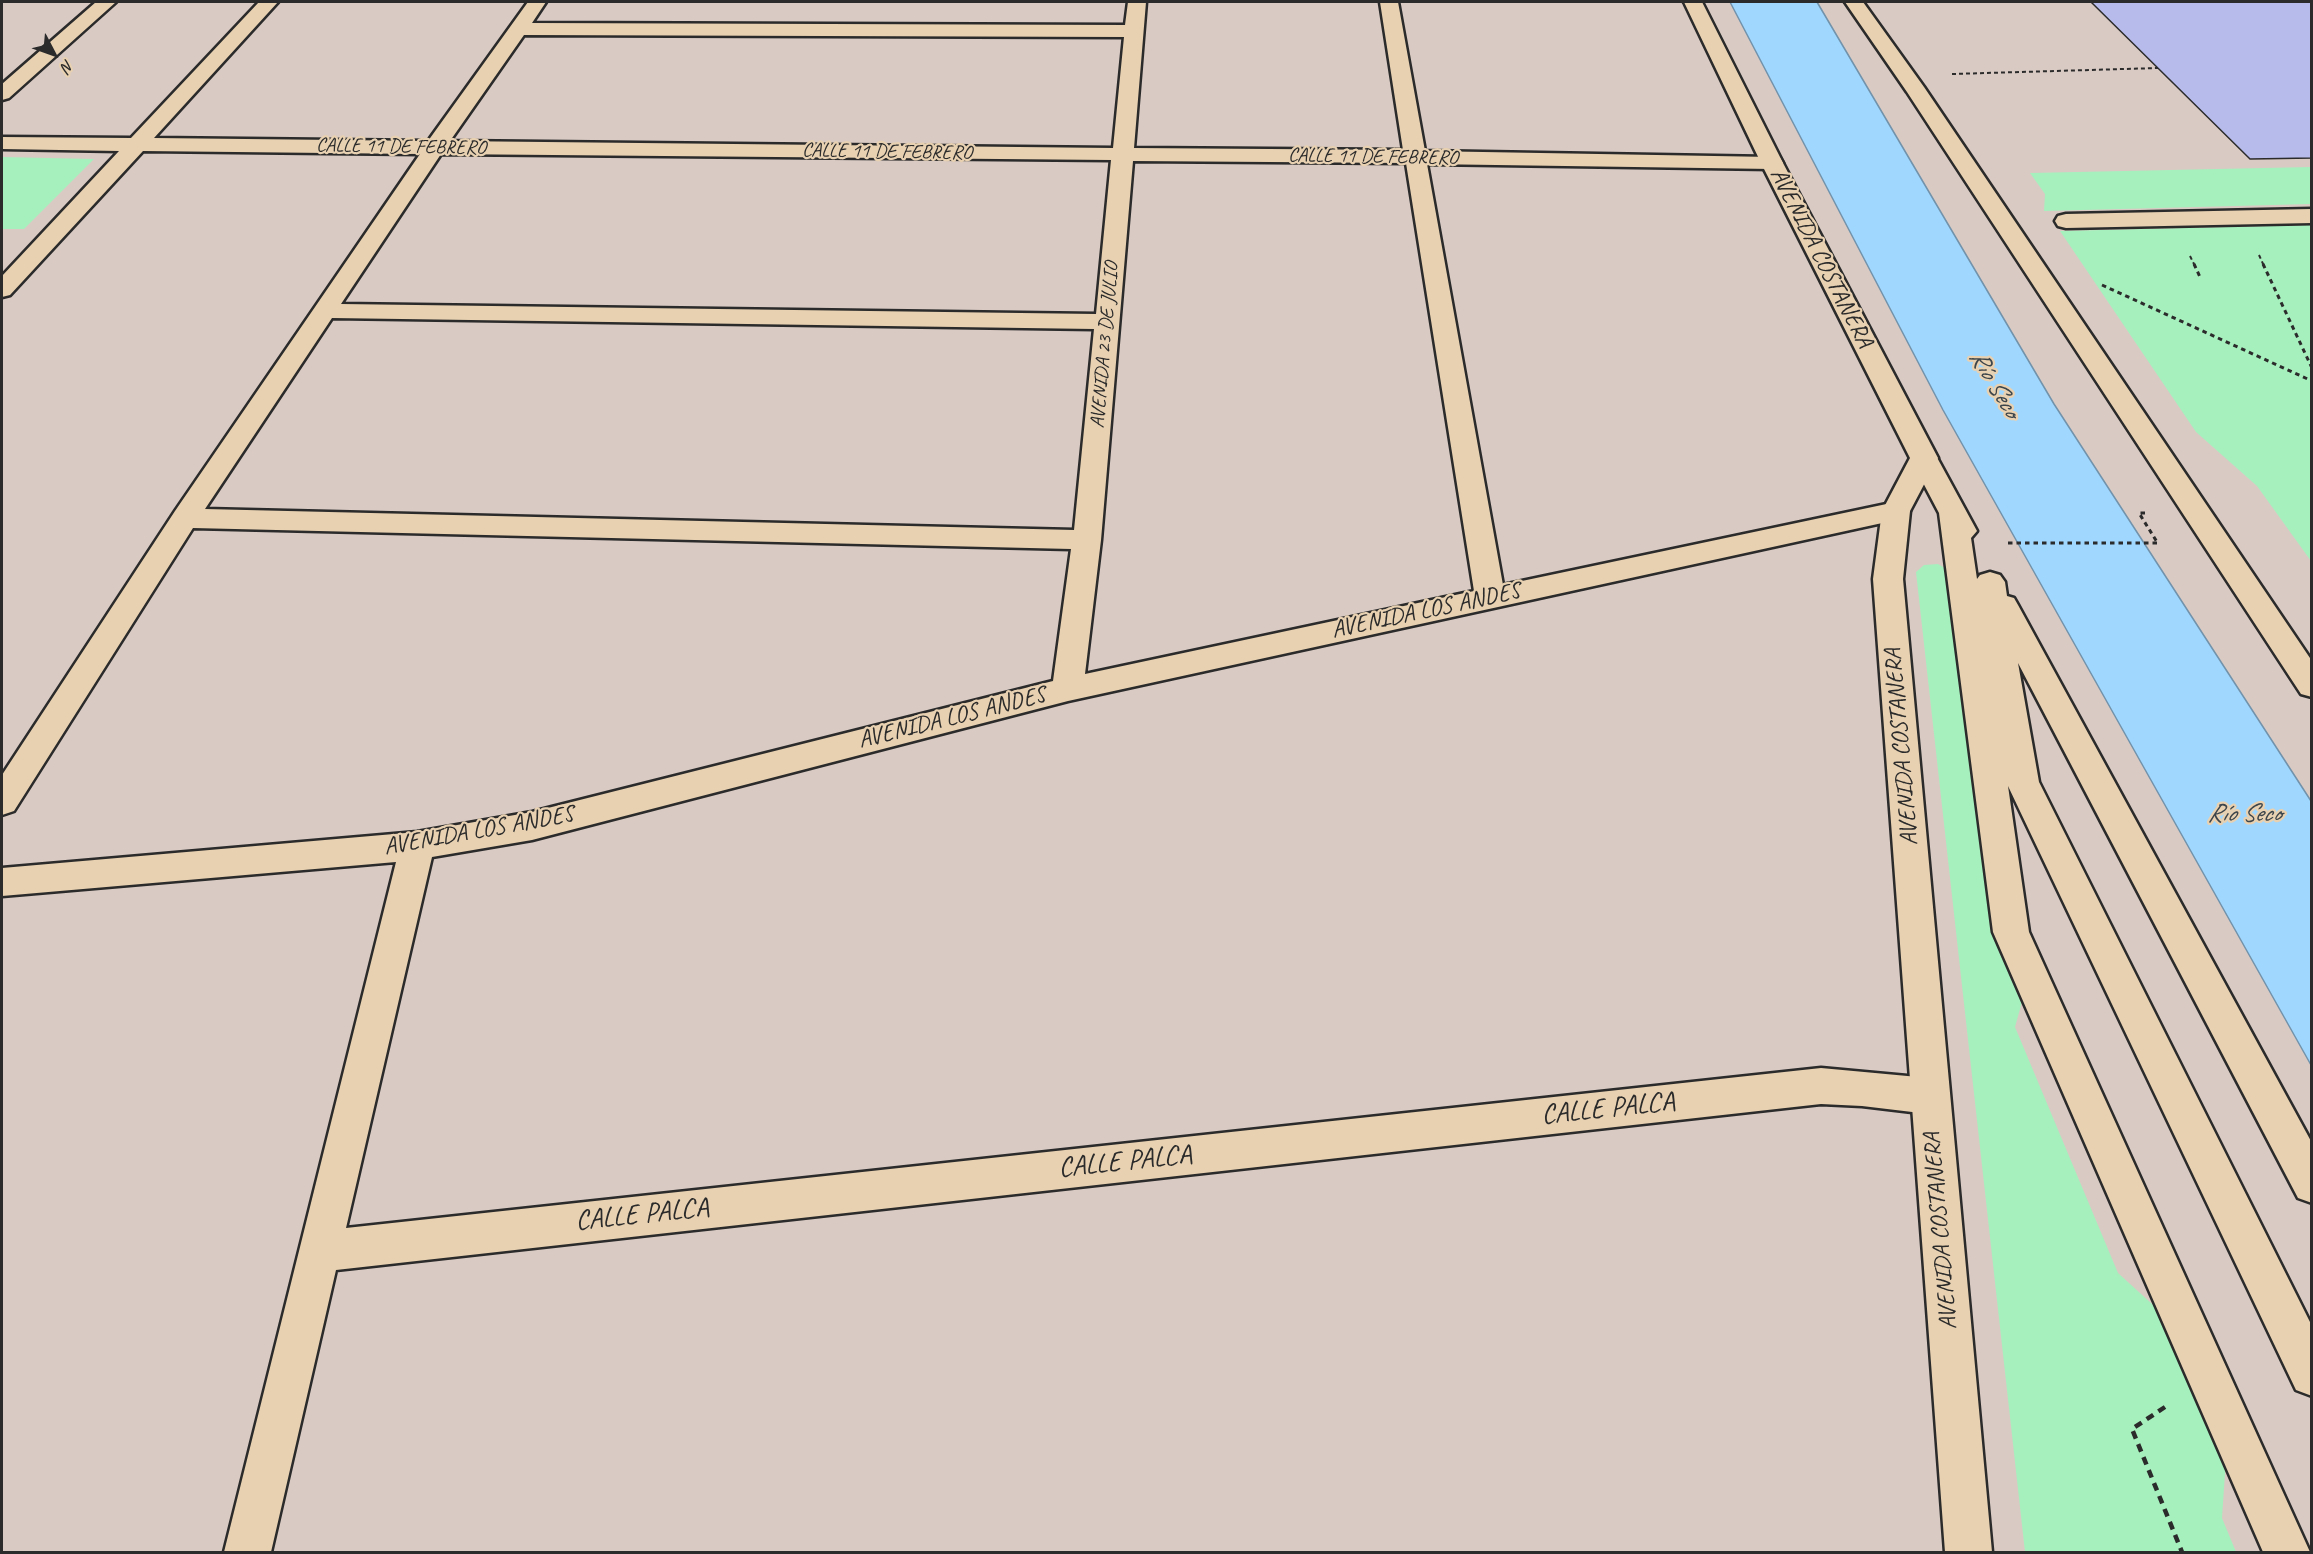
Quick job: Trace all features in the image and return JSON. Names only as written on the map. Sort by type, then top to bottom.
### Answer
[{"type":"street","points":[[2,94],[107,2]]},
{"type":"street","points":[[2,290],[269,2]]},
{"type":"street","points":[[2,802],[185,518],[434,148],[537,2]]},
{"type":"street","name":"AVENIDA 23 DE JULIO","points":[[1068,689],[1087,540],[1137,2]]},
{"type":"street","points":[[1389,2],[1490,597]]},
{"type":"street","name":"AVENIDA COSTANERA","points":[[1693,2],[1772,163],[1924,458],[1896,511],[1888,579],[1929,1096],[1969,1552]]},
{"type":"street","points":[[1854,2],[1917,91],[2312,686]]},
{"type":"street","points":[[517,29],[1135,31]]},
{"type":"street","name":"CALLE 11 DE FEBRERO","points":[[2,143],[1414,157],[1772,163]]},
{"type":"street","points":[[2066,221],[2312,216]]},
{"type":"street","points":[[324,311],[1107,322]]},
{"type":"street","points":[[1924,458],[2312,1184]]},
{"type":"street","name":"AVENIDA LOS ANDES","points":[[2,882],[417,846],[532,826],[1068,689],[1896,511]]},
{"type":"street","points":[[1953,511],[2011,932],[2287,1552]]},
{"type":"street","points":[[185,518],[1087,540]]},
{"type":"street","points":[[1990,582],[2022,783],[2312,1374]]},
{"type":"street","points":[[247,1552],[417,846]]},
{"type":"street","name":"CALLE PALCA","points":[[320,1251],[1821,1086],[1929,1096]]},
{"type":"path","points":[[1948,74],[2158,68]]},
{"type":"path","points":[[2242,218],[2312,368]]},
{"type":"path","points":[[2102,285],[2312,381]]},
{"type":"path","points":[[2002,543],[2157,543]]},
{"type":"path","points":[[2171,1403],[2132,1428],[2182,1552]]},
{"type":"green space","points":[[2,157],[94,159],[24,229],[2,229]]},
{"type":"green space","points":[[2311,167],[2311,204],[2044,211],[2045,194],[2030,173]]},
{"type":"green space","points":[[2312,225],[2311,561],[2257,486],[2196,432],[2060,231]]},
{"type":"green space","points":[[1938,564],[1950,571],[2025,991],[2015,1027],[2118,1273],[2173,1323],[2227,1443],[2222,1518],[2236,1552],[2025,1552],[1916,572],[1924,565]]},
{"type":"water","name":"Río Seco","points":[[1730,2],[1817,2],[2054,404],[2311,801],[2311,1065],[1943,410]]},
{"type":"building","points":[[2091,2],[2312,2],[2312,158],[2250,159]]}]
